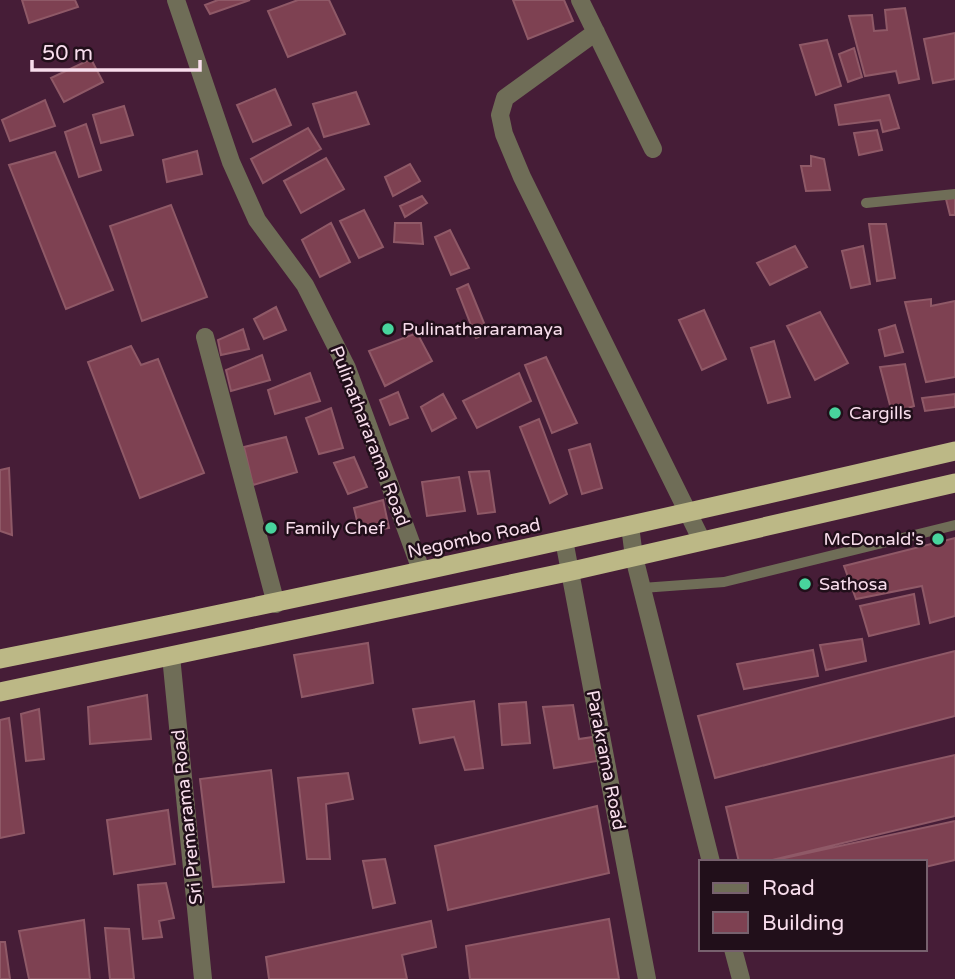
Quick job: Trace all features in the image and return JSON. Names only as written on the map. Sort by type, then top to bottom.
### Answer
[{"type":"highway","name":"Negombo Road","points":[[0,659],[276,604],[955,451]]},
{"type":"highway","points":[[0,692],[572,571],[955,483]]},
{"type":"street","name":"Pulinathararama Road","points":[[176,0],[231,162],[257,220],[305,285],[347,368],[421,570]]},
{"type":"street","points":[[580,0],[653,149]]},
{"type":"street","points":[[596,32],[505,98],[500,115],[504,134],[522,177],[702,541]]},
{"type":"street","points":[[205,337],[276,604]]},
{"type":"street","points":[[630,526],[634,556],[710,860]]},
{"type":"street","name":"Parakrama Road","points":[[564,540],[572,571],[647,979]]},
{"type":"street","name":"Sri Premarama Road","points":[[171,656],[203,979]]},
{"type":"street","points":[[734,951],[741,979]]},
{"type":"lane","points":[[866,204],[955,194]]},
{"type":"lane","points":[[642,588],[724,582],[955,525]]},
{"type":"building","points":[[22,0],[75,0],[78,7],[29,23]]},
{"type":"building","points":[[218,0],[250,0],[210,14],[205,5]]},
{"type":"building","points":[[298,0],[329,0],[345,34],[288,57],[268,11]]},
{"type":"building","points":[[513,0],[564,0],[573,21],[528,39]]},
{"type":"building","points":[[905,8],[919,79],[899,83],[896,71],[865,76],[849,16],[872,15],[874,31],[887,30],[885,10]]},
{"type":"building","points":[[955,33],[955,79],[933,83],[924,39]]},
{"type":"building","points":[[827,40],[841,86],[816,95],[800,45]]},
{"type":"building","points":[[854,48],[862,77],[848,82],[839,54]]},
{"type":"building","points":[[91,59],[103,82],[64,102],[51,78]]},
{"type":"building","points":[[275,89],[291,125],[253,142],[237,105]]},
{"type":"building","points":[[356,92],[369,124],[324,137],[313,104]]},
{"type":"building","points":[[889,95],[899,128],[883,132],[880,120],[839,125],[835,105]]},
{"type":"building","points":[[45,100],[55,126],[10,141],[2,120]]},
{"type":"building","points":[[124,106],[133,135],[101,143],[93,115]]},
{"type":"building","points":[[86,124],[101,170],[79,177],[65,132]]},
{"type":"building","points":[[308,128],[321,149],[263,183],[251,159]]},
{"type":"building","points":[[877,130],[882,150],[859,155],[854,133]]},
{"type":"building","points":[[197,151],[202,174],[167,182],[163,160]]},
{"type":"building","points":[[55,152],[113,290],[66,309],[9,165]]},
{"type":"building","points":[[811,156],[824,159],[830,190],[806,191],[801,166],[811,166]]},
{"type":"building","points":[[326,158],[344,189],[301,213],[284,181]]},
{"type":"building","points":[[410,164],[420,181],[393,196],[385,177]]},
{"type":"building","points":[[422,196],[427,203],[405,217],[400,206]]},
{"type":"building","points":[[955,198],[955,215],[950,215],[946,199]]},
{"type":"building","points":[[171,205],[207,297],[142,321],[110,226]]},
{"type":"building","points":[[364,210],[383,247],[359,258],[340,221]]},
{"type":"building","points":[[331,223],[350,262],[320,277],[302,240]]},
{"type":"building","points":[[395,223],[421,223],[423,244],[394,242]]},
{"type":"building","points":[[869,224],[886,224],[895,278],[877,281]]},
{"type":"building","points":[[450,230],[469,268],[451,275],[435,237]]},
{"type":"building","points":[[795,246],[807,267],[770,285],[757,263]]},
{"type":"building","points":[[863,246],[870,284],[851,288],[842,251]]},
{"type":"building","points":[[468,284],[488,333],[476,338],[457,289]]},
{"type":"building","points":[[931,299],[931,306],[955,301],[955,377],[926,382],[905,302]]},
{"type":"building","points":[[276,307],[286,330],[264,339],[254,319]]},
{"type":"building","points":[[704,310],[726,359],[702,370],[679,320]]},
{"type":"building","points":[[820,312],[848,363],[815,380],[787,326]]},
{"type":"building","points":[[895,325],[903,352],[885,356],[879,330]]},
{"type":"building","points":[[243,329],[249,349],[221,355],[218,340]]},
{"type":"building","points":[[417,333],[432,361],[385,386],[369,351]]},
{"type":"building","points":[[774,341],[790,397],[768,403],[751,348]]},
{"type":"building","points":[[131,346],[141,365],[158,359],[204,473],[140,498],[88,362]]},
{"type":"building","points":[[262,355],[270,380],[231,391],[226,370]]},
{"type":"building","points":[[546,357],[577,423],[552,433],[525,365]]},
{"type":"building","points":[[905,364],[914,406],[892,413],[880,367]]},
{"type":"building","points":[[310,373],[320,401],[275,414],[268,390]]},
{"type":"building","points":[[519,373],[531,401],[477,428],[463,401]]},
{"type":"building","points":[[398,392],[408,418],[390,425],[380,400]]},
{"type":"building","points":[[443,394],[456,418],[432,431],[421,407]]},
{"type":"building","points":[[955,394],[955,407],[925,411],[922,398]]},
{"type":"building","points":[[331,408],[343,448],[319,454],[306,418]]},
{"type":"building","points":[[539,419],[567,494],[550,503],[520,427]]},
{"type":"building","points":[[286,437],[297,472],[253,485],[244,447]]},
{"type":"building","points":[[590,444],[602,488],[582,494],[569,450]]},
{"type":"building","points":[[354,457],[367,487],[348,494],[334,463]]},
{"type":"building","points":[[9,468],[12,535],[0,531],[0,470]]},
{"type":"building","points":[[489,471],[495,512],[478,514],[469,472]]},
{"type":"building","points":[[459,477],[465,511],[427,516],[422,482]]},
{"type":"building","points":[[383,500],[389,528],[360,533],[354,508]]},
{"type":"building","points":[[955,538],[955,616],[930,623],[922,586],[856,599],[844,566]]},
{"type":"building","points":[[914,594],[919,624],[869,636],[860,606]]},
{"type":"building","points":[[862,639],[866,661],[826,670],[820,645]]},
{"type":"building","points":[[368,643],[373,683],[302,697],[294,655]]},
{"type":"building","points":[[813,650],[818,676],[744,689],[737,664]]},
{"type":"building","points":[[955,651],[955,716],[715,778],[698,716]]},
{"type":"building","points":[[147,695],[151,739],[90,744],[88,707]]},
{"type":"building","points":[[474,701],[483,768],[465,770],[454,737],[420,743],[413,709]]},
{"type":"building","points":[[526,702],[530,743],[502,745],[499,704]]},
{"type":"building","points":[[573,705],[579,739],[593,737],[597,761],[554,768],[543,707]]},
{"type":"building","points":[[39,709],[44,759],[26,761],[21,714]]},
{"type":"building","points":[[9,718],[24,833],[0,838],[0,720]]},
{"type":"building","points":[[955,755],[955,816],[772,860],[739,860],[726,807]]},
{"type":"building","points":[[271,770],[284,882],[213,887],[200,779]]},
{"type":"building","points":[[348,773],[353,799],[326,804],[330,859],[307,859],[298,778]]},
{"type":"building","points":[[597,806],[609,873],[448,910],[435,846]]},
{"type":"building","points":[[168,810],[175,864],[114,874],[107,820]]},
{"type":"building","points":[[955,821],[955,860],[927,867],[927,860],[775,860]]},
{"type":"building","points":[[385,859],[395,903],[373,908],[363,861]]},
{"type":"building","points":[[166,883],[174,918],[159,921],[162,937],[143,939],[138,885]]},
{"type":"building","points":[[609,919],[619,979],[470,979],[466,946]]},
{"type":"building","points":[[84,920],[90,979],[29,979],[19,931]]},
{"type":"building","points":[[431,921],[436,947],[402,955],[407,979],[269,979],[266,957]]},
{"type":"building","points":[[105,928],[129,929],[134,979],[110,979]]},
{"type":"building","points":[[0,942],[5,942],[10,979],[0,979]]},
{"type":"place","name":"Pulinathararamaya","points":[[388,329]]},
{"type":"place","name":"Cargills","points":[[835,413]]},
{"type":"place","name":"Family Chef","points":[[271,528]]},
{"type":"place","name":"McDonald's","points":[[938,539]]},
{"type":"place","name":"Sathosa","points":[[805,584]]}]
